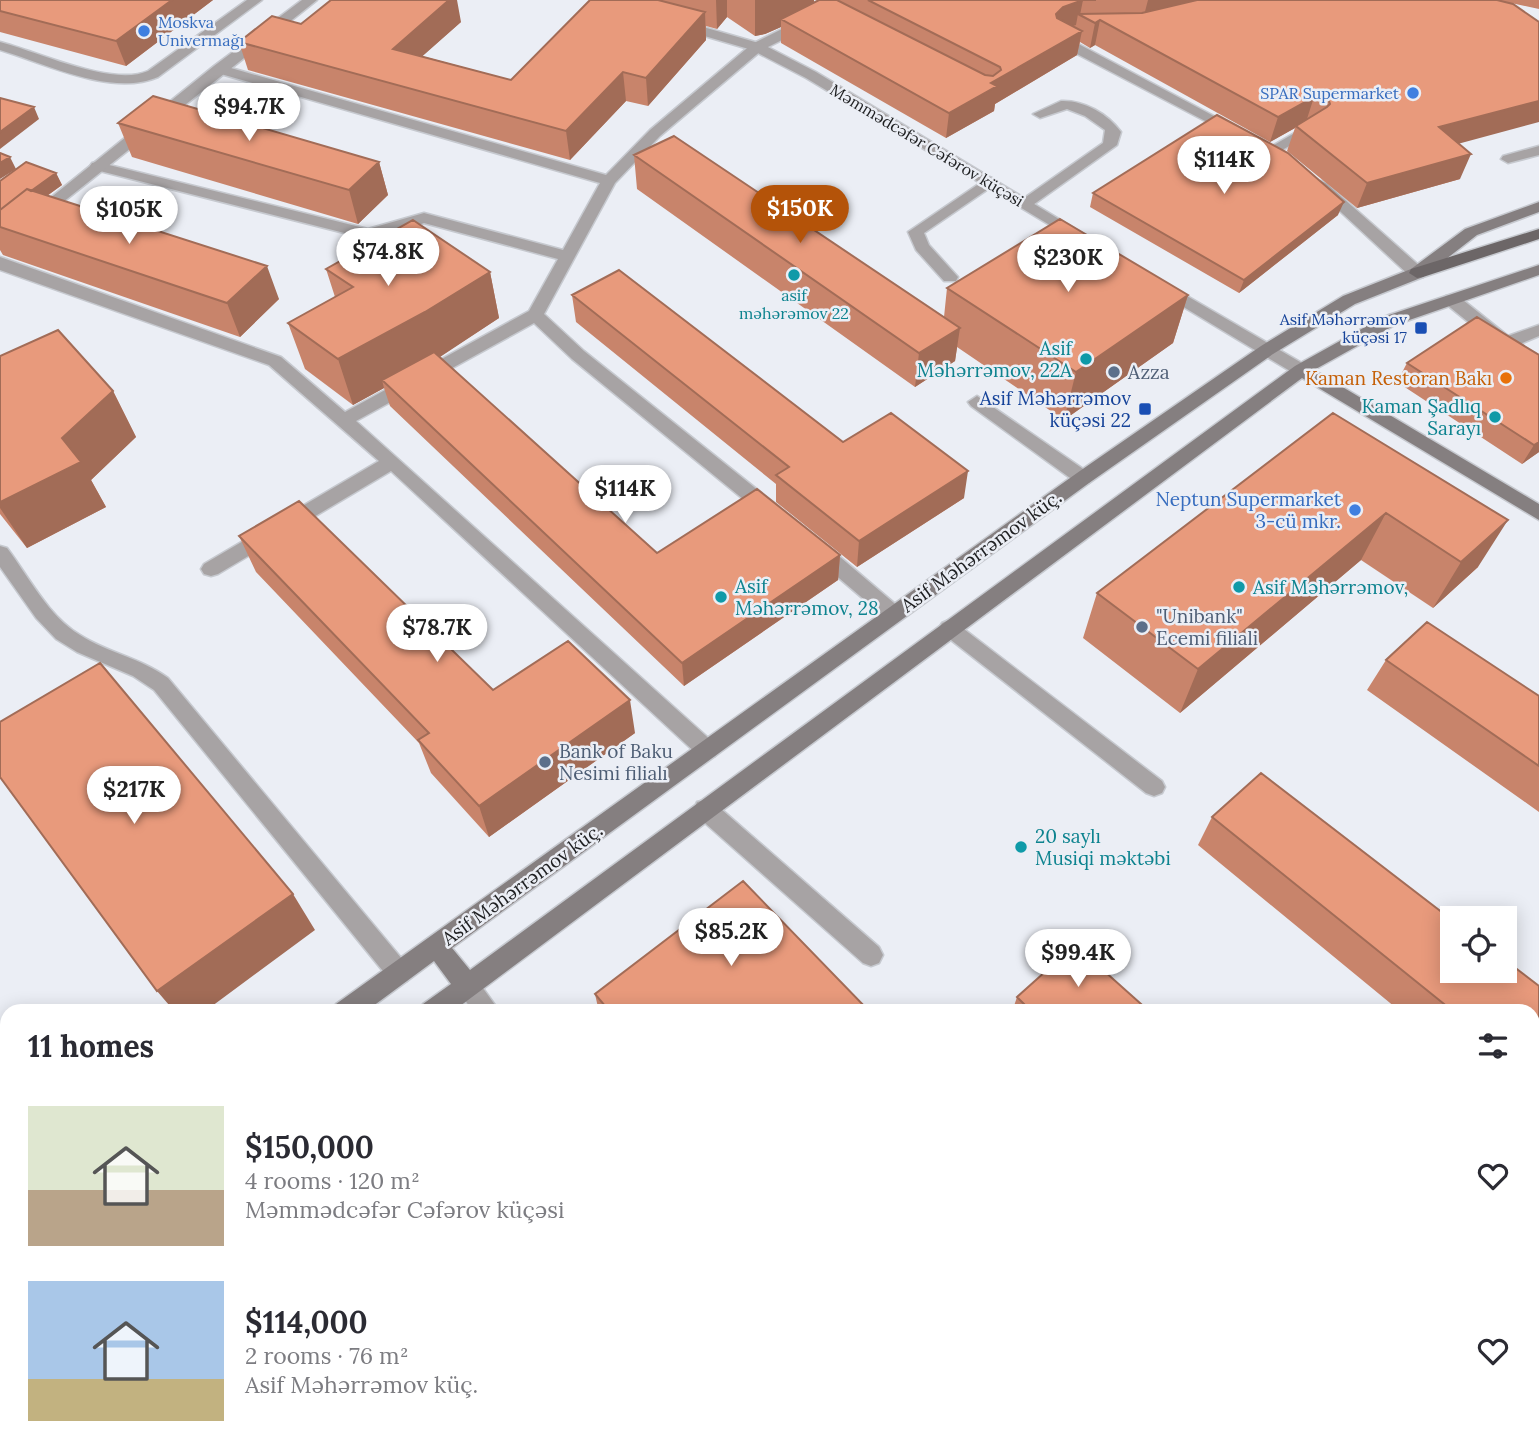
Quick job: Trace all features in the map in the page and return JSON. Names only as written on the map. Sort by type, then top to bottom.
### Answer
[{"type":"main road","name":"Asif Məhərrəmov küç.","points":[[356,1004],[1083,478],[1267,350],[1349,300],[1417,273],[1471,232],[1539,207]]},
{"type":"main road","points":[[1417,273],[1539,234]]},
{"type":"main road","points":[[442,1004],[1301,370],[1367,331],[1539,270]]},
{"type":"main road","points":[[1301,370],[1539,513]]},
{"type":"main road","points":[[436,946],[467,985]]},
{"type":"street","points":[[0,46],[113,80],[139,80],[153,74],[255,0]]},
{"type":"street","points":[[0,237],[28,223],[219,69],[310,0]]},
{"type":"street","points":[[345,420],[535,315],[609,181],[656,133],[757,47],[833,15],[838,0]]},
{"type":"street","name":"Məmmədcəfər Cəfərov küçəsi","points":[[659,19],[757,47],[811,75],[1096,247]]},
{"type":"street","points":[[1083,32],[1070,32],[1061,40],[1290,161]]},
{"type":"street","points":[[219,69],[609,181]]},
{"type":"street","points":[[1025,204],[1110,145],[1114,132],[1107,122],[1073,106],[1059,106],[1040,114]]},
{"type":"street","points":[[1261,144],[1312,127]]},
{"type":"street","points":[[1508,159],[1539,150]]},
{"type":"street","points":[[97,166],[368,234],[382,234],[415,219],[424,218],[567,256]]},
{"type":"street","points":[[1310,176],[1417,273]]},
{"type":"street","points":[[950,277],[922,247],[916,232],[989,182]]},
{"type":"street","points":[[0,262],[275,361],[392,462],[707,750]]},
{"type":"street","points":[[1155,283],[1301,370]]},
{"type":"street","points":[[1452,300],[1505,343],[1539,364]]},
{"type":"street","points":[[535,315],[578,355],[788,525]]},
{"type":"street","points":[[1505,343],[1539,330]]},
{"type":"street","points":[[976,402],[1083,478]]},
{"type":"street","points":[[211,569],[392,462]]},
{"type":"street","points":[[809,542],[894,614]]},
{"type":"street","points":[[0,553],[56,626],[71,640],[145,671],[161,684],[399,973]]},
{"type":"street","points":[[949,628],[1154,787]]},
{"type":"street","points":[[102,680],[119,660]]},
{"type":"street","points":[[705,809],[871,955]]},
{"type":"street","points":[[467,985],[482,1004]]},
{"type":"building","points":[[0,0],[172,0],[116,41],[0,11]]},
{"type":"building","points":[[331,0],[449,0],[393,49],[511,80],[590,0],[658,0],[705,12],[646,78],[623,72],[566,131],[239,42],[272,16],[301,24]]},
{"type":"building","points":[[819,0],[837,0],[985,75],[993,76],[1001,70],[1000,67],[868,0],[1083,0],[1063,7],[1056,14],[1057,18],[1082,31],[991,83],[997,86],[949,113],[781,19]]},
{"type":"building","points":[[1197,0],[1497,0],[1513,4],[1539,22],[1539,101],[1439,127],[1471,154],[1367,183],[1296,126],[1327,107],[1330,104],[1328,98],[1314,97],[1278,117],[1100,20],[1095,23],[1078,14],[1142,13]]},
{"type":"building","points":[[153,96],[379,162],[349,190],[118,123]]},
{"type":"building","points":[[0,98],[34,107],[0,132]]},
{"type":"building","points":[[1217,115],[1288,153],[1344,202],[1244,280],[1093,193]]},
{"type":"building","points":[[674,136],[960,328],[919,353],[634,155]]},
{"type":"building","points":[[0,153],[10,157],[0,163]]},
{"type":"building","points":[[26,162],[56,173],[31,191],[27,189],[0,210],[0,181]]},
{"type":"building","points":[[27,189],[267,266],[227,303],[0,227],[0,210]]},
{"type":"building","points":[[1060,219],[1188,295],[1076,372],[947,288]]},
{"type":"building","points":[[413,220],[490,272],[425,312],[338,359],[288,323],[353,287],[326,269]]},
{"type":"building","points":[[619,270],[843,442],[891,413],[968,471],[859,541],[776,475],[789,467],[572,295]]},
{"type":"building","name":"Kaman Şadlıq Sarayı","points":[[1477,317],[1539,355],[1539,442],[1534,445],[1407,363]]},
{"type":"building","points":[[58,330],[113,391],[62,438],[81,462],[0,502],[0,356]]},
{"type":"building","points":[[434,352],[657,553],[757,489],[840,555],[682,663],[382,380]]},
{"type":"building","points":[[1333,413],[1508,520],[1461,562],[1386,513],[1198,669],[1097,593]]},
{"type":"building","points":[[299,501],[493,690],[568,641],[630,700],[479,806],[418,740],[429,733],[239,536]]},
{"type":"building","points":[[1427,622],[1539,696],[1539,766],[1386,660]]},
{"type":"building","points":[[100,663],[293,894],[157,991],[0,777],[0,722]]},
{"type":"building","points":[[1261,773],[1440,911],[1440,983],[1517,983],[1517,969],[1539,986],[1539,1004],[1444,1004],[1212,817]]},
{"type":"building","points":[[743,881],[862,1004],[603,1004],[595,994]]},
{"type":"building","points":[[1075,945],[1141,1004],[1024,1004],[1017,997]]},
{"type":"place","name":"Moskva Univermağı","points":[[144,31]]},
{"type":"place","name":"SPAR Supermarket","points":[[1413,93]]},
{"type":"place","name":"asif məhərəmov 22","points":[[794,275]]},
{"type":"place","name":"Asif Məhərrəmov küçəsi 17","points":[[1421,328]]},
{"type":"place","name":"Asif Məhərrəmov, 22A","points":[[1086,359]]},
{"type":"place","name":"Azza","points":[[1114,372]]},
{"type":"place","name":"Kaman Restoran Bakı","points":[[1506,378]]},
{"type":"place","name":"Asif Məhərrəmov küçəsi 22","points":[[1145,409]]},
{"type":"place","name":"Kaman Şadlıq Sarayı","points":[[1495,417]]},
{"type":"place","name":"Neptun Supermarket 3-cü mkr.","points":[[1355,510]]},
{"type":"place","name":"Asif Məhərrəmov,","points":[[1239,587]]},
{"type":"place","name":"Asif Məhərrəmov, 28","points":[[721,597]]},
{"type":"place","name":"\"Unibank\" Ecemi filiali","points":[[1142,627]]},
{"type":"place","name":"Bank of Baku Nesimi filialı","points":[[545,762]]},
{"type":"place","name":"20 saylı Musiqi məktəbi","points":[[1021,847]]}]
